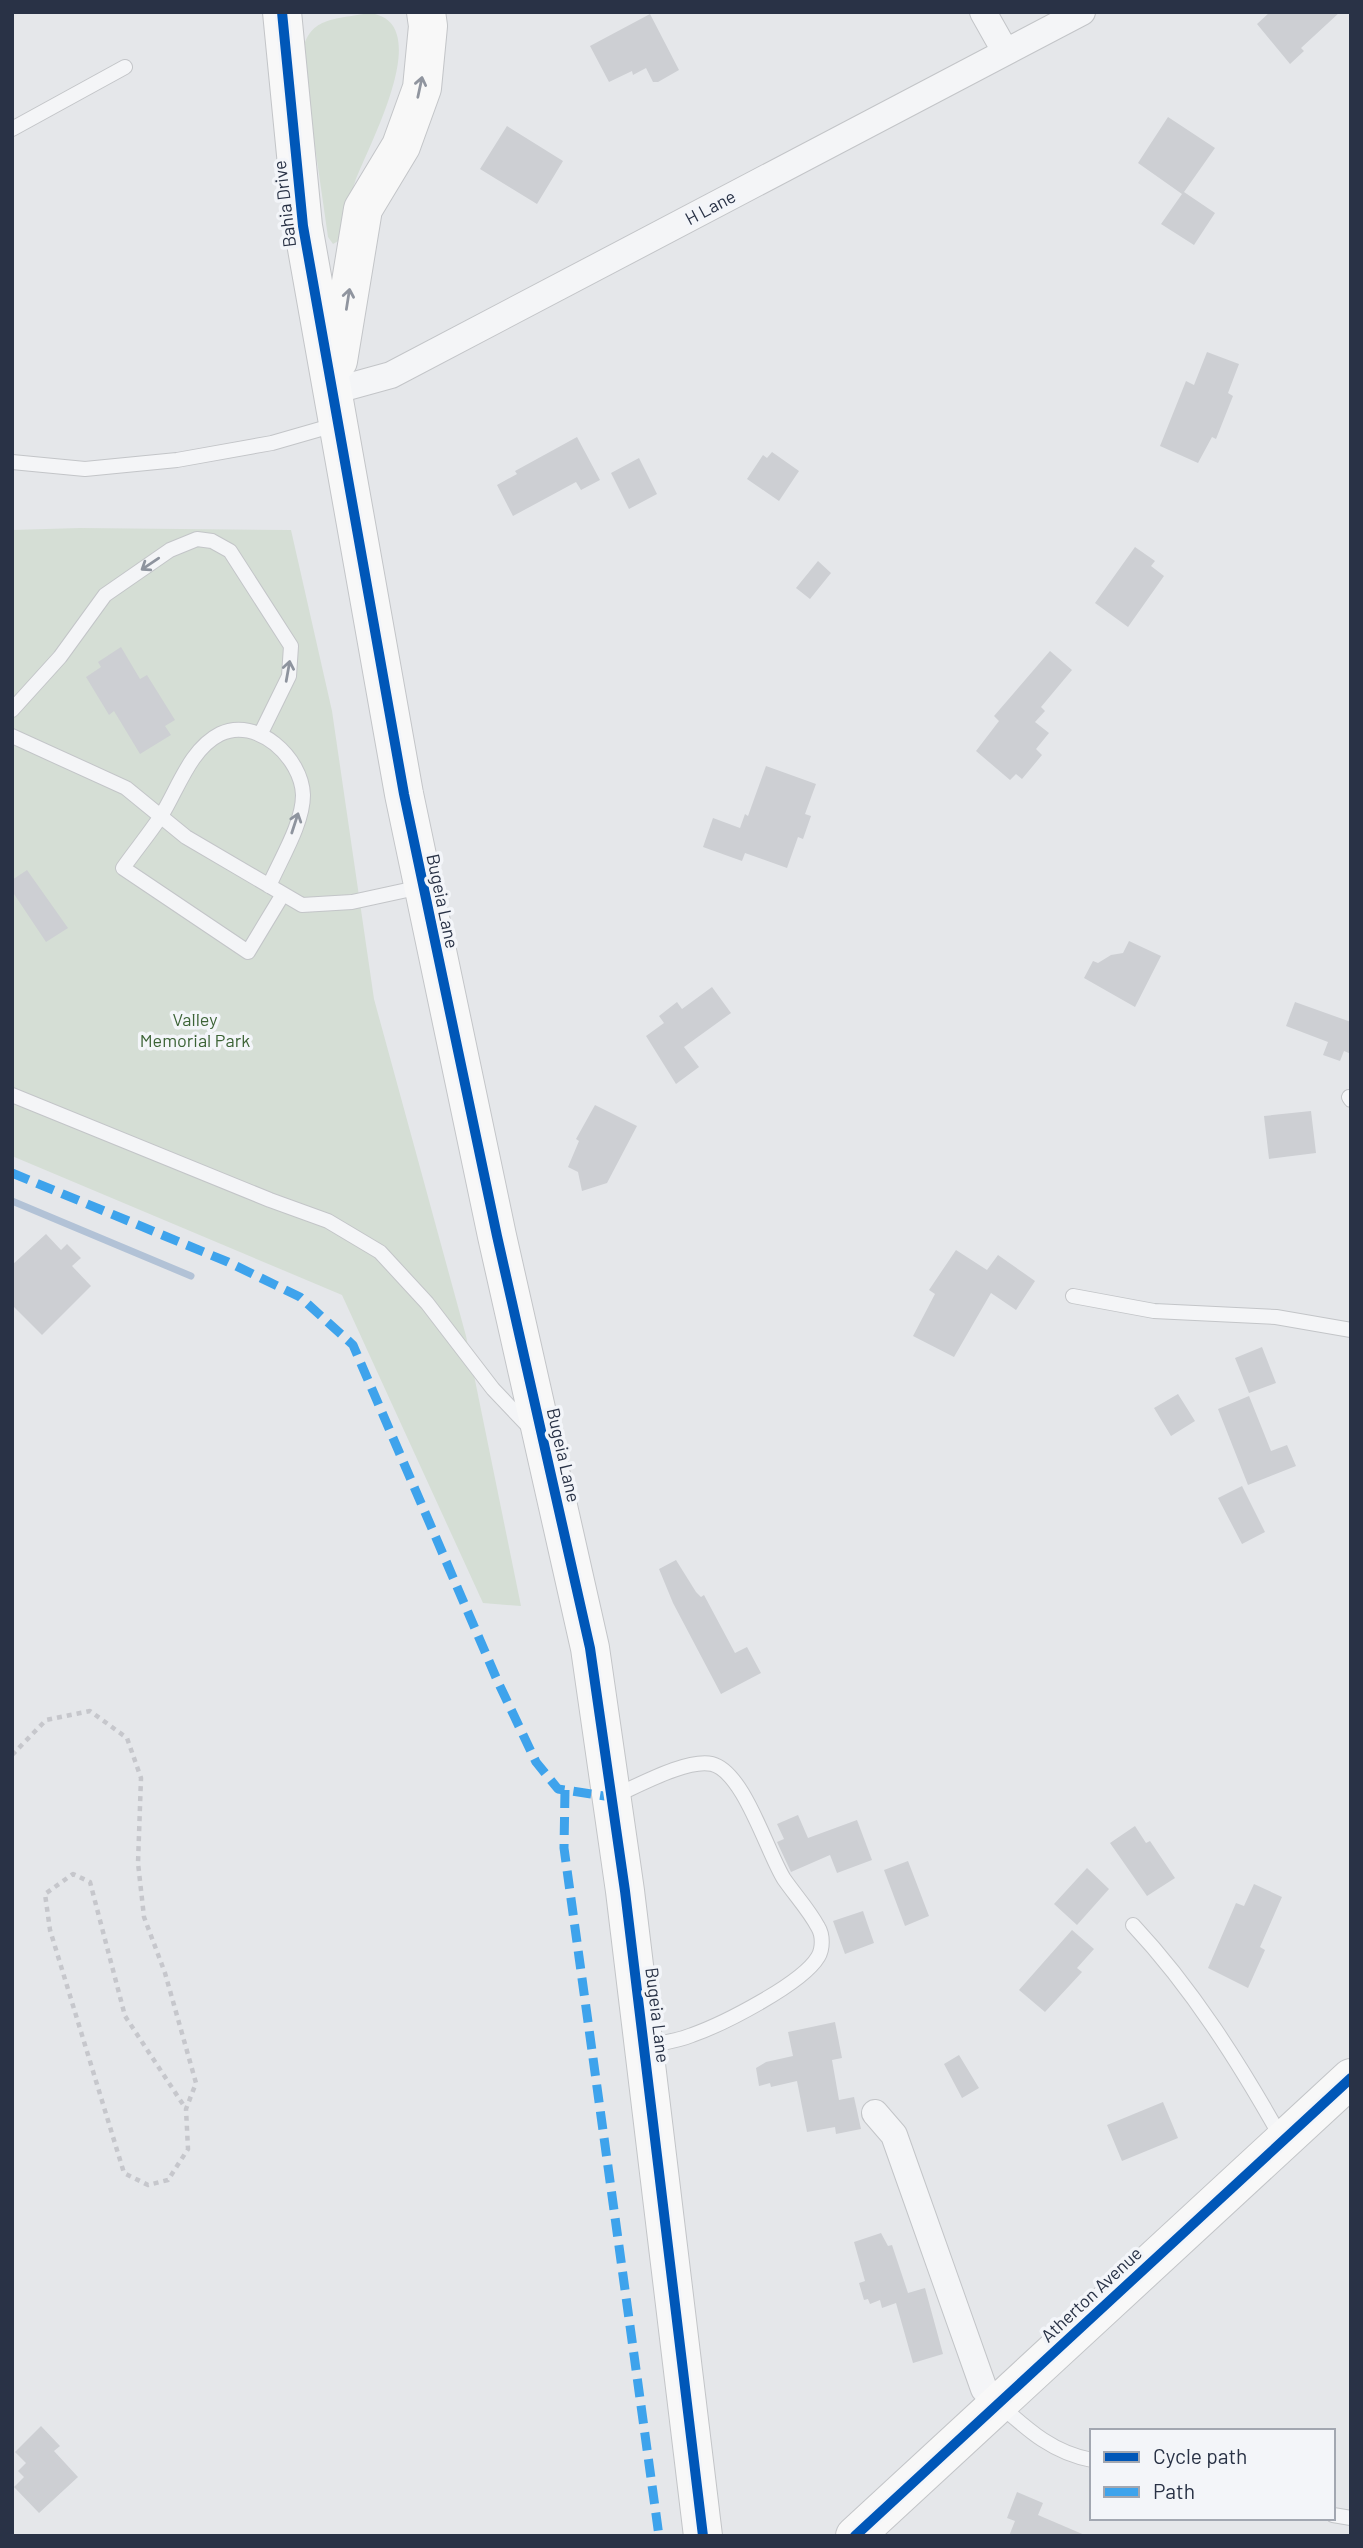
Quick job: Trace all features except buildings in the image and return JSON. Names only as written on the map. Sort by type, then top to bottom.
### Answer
[{"type":"street","name":"Bahia Drive","points":[[282,12],[303,226],[336,407]]},
{"type":"street","points":[[336,407],[363,209],[401,146],[422,88],[426,12]]},
{"type":"street","points":[[983,12],[1005,51]]},
{"type":"street","name":"H Lane","points":[[336,407],[391,375],[1082,12]]},
{"type":"street","name":"Bugeia Lane","points":[[336,407],[421,887],[590,1648],[644,2047],[703,2536]]},
{"type":"street","name":"Atherton Avenue","points":[[855,2536],[1351,2078]]},
{"type":"street","points":[[875,2113],[894,2135],[984,2389],[999,2404]]},
{"type":"lane","points":[[12,129],[125,67]]},
{"type":"lane","points":[[12,462],[85,469],[177,460],[272,443],[336,407]]},
{"type":"lane","points":[[12,710],[60,656],[105,594],[170,550],[197,539],[212,541],[230,551],[290,646],[289,676],[261,733]]},
{"type":"lane","points":[[269,886],[296,824],[303,795],[293,764],[261,733],[246,730],[221,734],[194,757],[160,816],[123,868],[248,952],[283,894]]},
{"type":"lane","points":[[12,736],[125,788],[186,836],[302,905],[352,902],[421,887]]},
{"type":"lane","points":[[12,1095],[328,1221],[380,1252],[426,1303],[493,1389],[544,1442]]},
{"type":"lane","points":[[1073,1296],[1154,1311],[1276,1317],[1351,1330]]},
{"type":"lane","points":[[611,1797],[698,1763],[714,1765],[726,1771],[746,1801],[783,1877],[819,1928],[822,1945],[818,1957],[807,1970],[776,1992],[691,2036],[644,2047]]},
{"type":"lane","points":[[1133,1924],[1165,1959],[1249,2081],[1283,2141]]},
{"type":"lane","points":[[999,2404],[1052,2447],[1068,2455],[1090,2460]]},
{"type":"path","points":[[12,1755],[46,1720],[90,1711],[127,1738],[141,1778],[138,1863],[144,1917],[165,1973],[196,2083],[186,2109],[188,2149],[168,2180],[148,2185],[124,2173],[50,1930],[46,1894],[73,1874],[90,1882],[125,2016],[186,2109]]},
{"type":"green space","points":[[368,13],[388,21],[398,37],[398,60],[393,87],[353,189],[340,240],[333,244],[328,237],[302,56],[305,43],[316,27],[334,19]]},
{"type":"green space","name":"Valley Memorial Park","points":[[12,530],[291,530],[332,711],[374,999],[466,1336],[521,1606],[483,1603],[342,1295],[12,1156]]},
{"type":"waterway","points":[[12,1201],[191,1276]]},
{"type":"marked path","points":[[12,1173],[228,1262],[300,1297],[353,1345],[498,1682],[536,1762],[558,1789],[611,1797]]},
{"type":"marked path","points":[[565,1790],[564,1848],[659,2536]]},
{"type":"cycle path","points":[[282,12],[303,226],[404,794],[497,1236],[590,1648],[625,1891],[703,2536]]},
{"type":"cycle path","points":[[855,2536],[1351,2078]]}]
